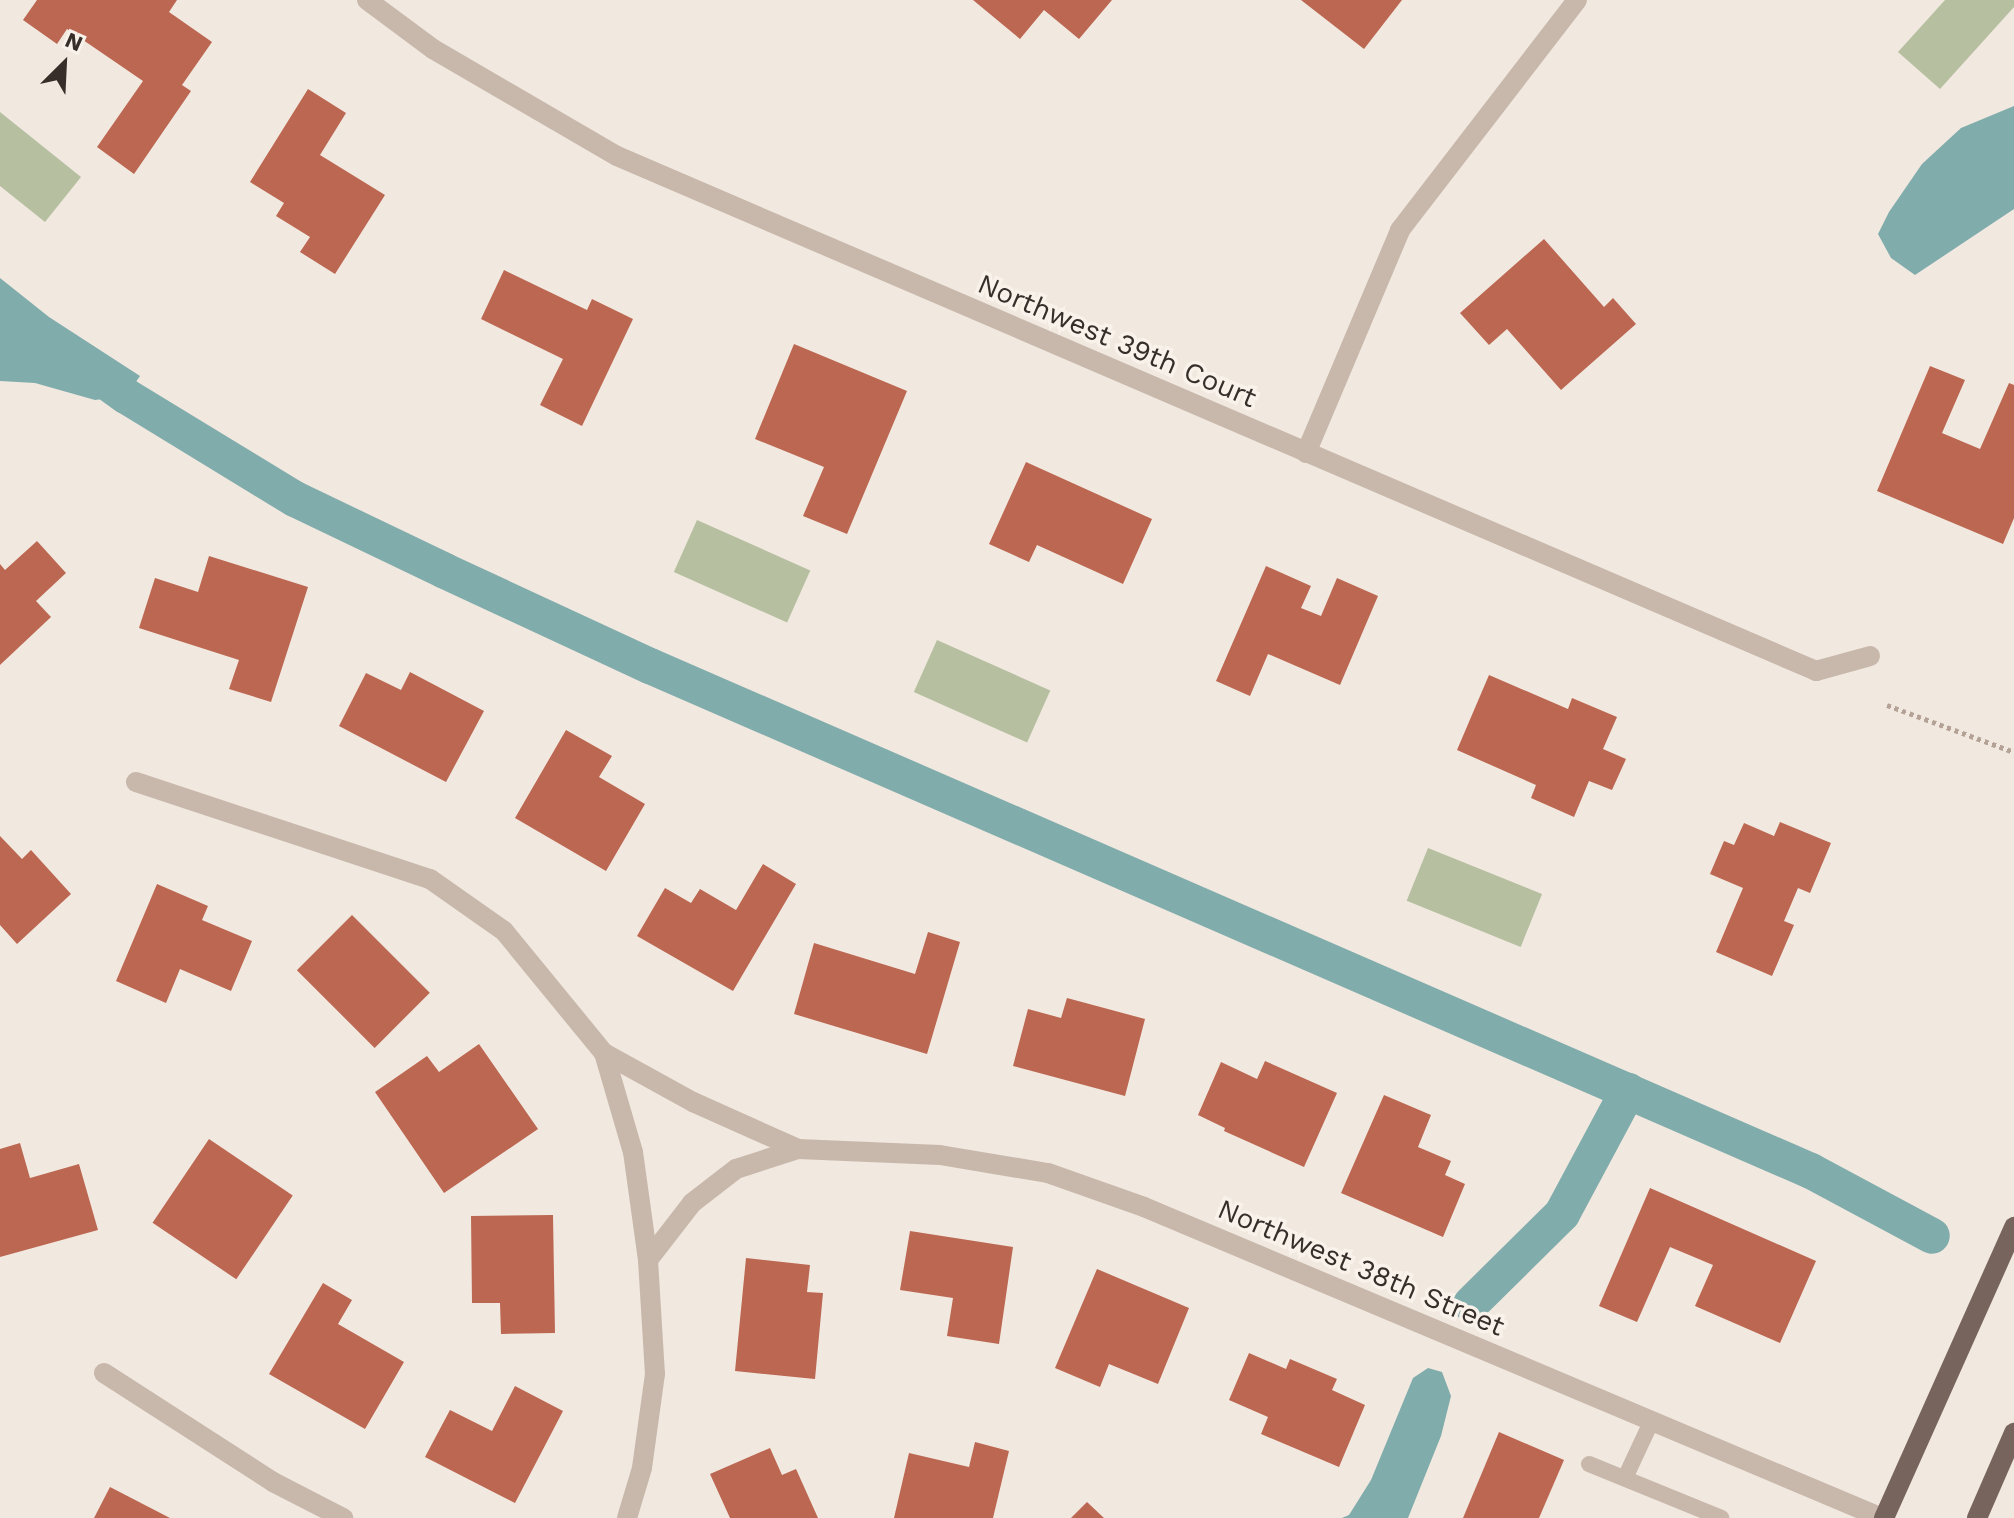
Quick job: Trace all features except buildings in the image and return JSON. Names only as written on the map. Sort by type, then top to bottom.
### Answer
[{"type":"main road","points":[[1883,1518],[2014,1227]]},
{"type":"main road","points":[[1977,1518],[2014,1433]]},
{"type":"street","name":"Northwest 39th Court","points":[[367,0],[433,49],[617,156],[1816,671],[1870,656]]},
{"type":"street","points":[[1306,453],[1400,230],[1577,0]]},
{"type":"street","name":"Northwest 38th Street","points":[[136,782],[430,879],[504,931],[604,1053],[693,1102],[798,1149]]},
{"type":"street","name":"Northwest 38th Street","points":[[604,1053],[633,1152],[648,1260]]},
{"type":"street","name":"Northwest 38th Street","points":[[648,1260],[692,1203],[736,1169],[798,1149],[940,1155],[1048,1173],[1144,1207],[1883,1518]]},
{"type":"street","points":[[627,1518],[642,1468],[655,1374],[648,1260]]},
{"type":"street","points":[[104,1373],[273,1482],[343,1518]]},
{"type":"lane","points":[[1625,1478],[1652,1420]]},
{"type":"lane","points":[[1589,1464],[1721,1518]]},
{"type":"path","points":[[1887,705],[2014,752]]},
{"type":"green space","points":[[1945,0],[2014,0],[2014,7],[1940,89],[1898,52]]},
{"type":"green space","points":[[0,112],[81,177],[45,222],[0,186]]},
{"type":"green space","points":[[697,520],[810,570],[787,623],[674,572]]},
{"type":"green space","points":[[937,640],[1050,690],[1027,743],[914,692]]},
{"type":"green space","points":[[1428,848],[1542,894],[1521,947],[1407,901]]},
{"type":"water","points":[[2014,106],[2014,209],[1915,275],[1891,258],[1878,234],[1889,212],[1922,164],[1961,128]]},
{"type":"water","points":[[0,278],[49,317],[140,376],[126,396],[95,400],[35,383],[0,381]]},
{"type":"water","points":[[1428,1368],[1442,1372],[1451,1396],[1441,1436],[1408,1518],[1342,1518],[1349,1515],[1371,1480],[1413,1378]]},
{"type":"waterway","points":[[87,368],[126,396],[295,499],[445,571],[650,666],[1811,1171],[1932,1236]]},
{"type":"waterway","points":[[1471,1304],[1562,1214],[1628,1091]]}]
